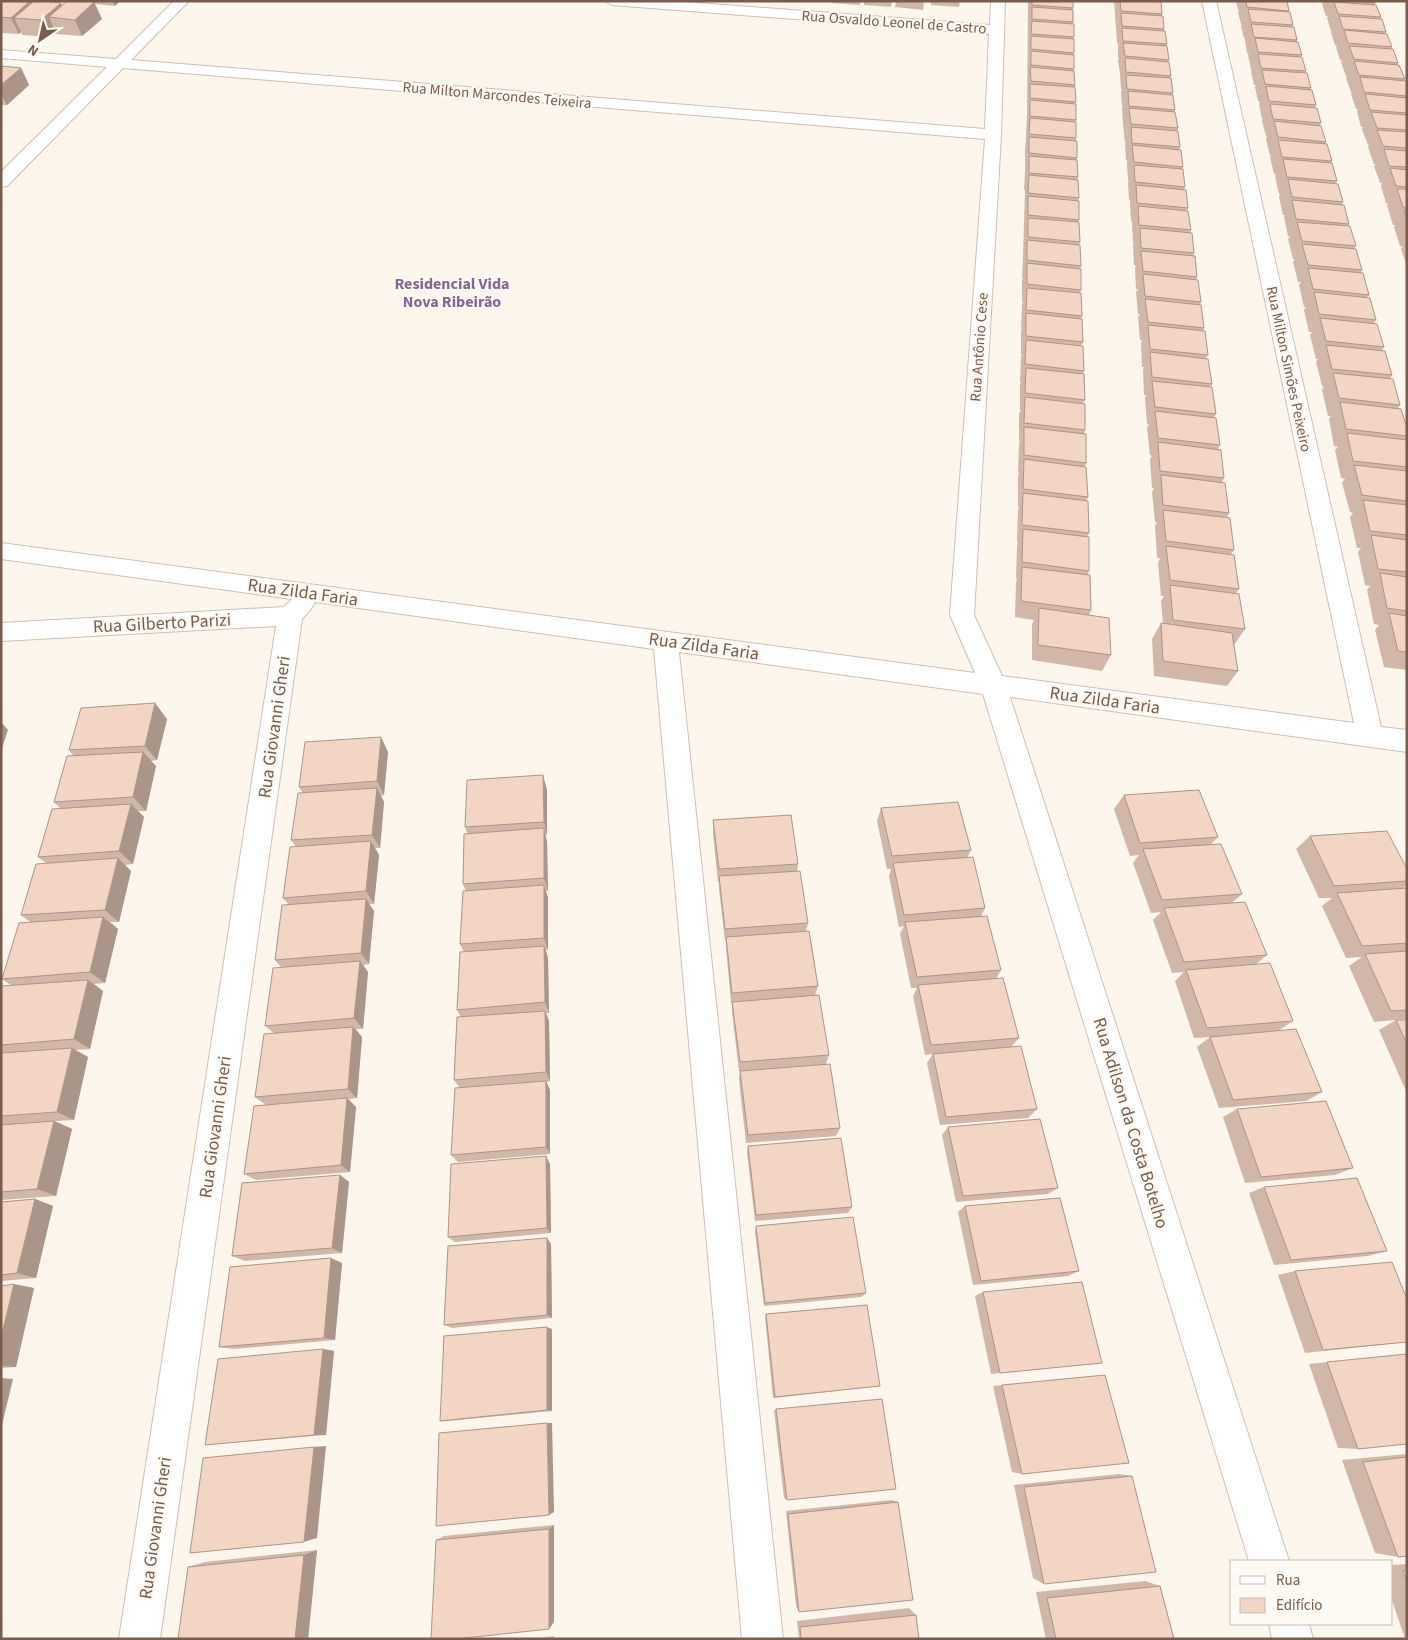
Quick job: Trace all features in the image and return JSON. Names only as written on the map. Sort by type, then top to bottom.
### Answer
[{"type":"street","points":[[4,177],[182,1]]},
{"type":"street","name":"Rua Osvaldo Leonel de Castro","points":[[612,1],[996,30]]},
{"type":"street","name":"Rua Antônio Cese","points":[[993,685],[962,616],[992,135],[998,1]]},
{"type":"street","name":"Rua Milton Simões Peixeiro","points":[[1208,1],[1370,736]]},
{"type":"street","name":"Rua Milton Marcondes Teixeira","points":[[1,54],[992,135]]},
{"type":"street","name":"Rua Zilda Faria","points":[[1,551],[1407,741]]},
{"type":"street","points":[[290,616],[312,593]]},
{"type":"street","name":"Rua Gilberto Parizi","points":[[1,632],[290,616]]},
{"type":"street","name":"Rua Giovanni Gheri","points":[[139,1639],[290,616]]},
{"type":"street","points":[[666,641],[763,1639]]},
{"type":"street","name":"Rua Adilson da Costa Botelho","points":[[993,685],[1269,1560]]},
{"type":"street","points":[[1289,1625],[1294,1639]]},
{"type":"building","points":[[1,1],[30,1],[11,18],[1,17]]},
{"type":"building","points":[[34,1],[61,3],[41,20],[14,18]]},
{"type":"building","points":[[67,1],[94,2],[75,20],[49,17]]},
{"type":"building","points":[[1032,1],[1073,1],[1073,8],[1032,5]]},
{"type":"building","points":[[1120,1],[1161,2],[1162,14],[1121,11]]},
{"type":"building","points":[[1246,1],[1287,1],[1289,11],[1247,7]]},
{"type":"building","points":[[1353,1],[1375,1],[1375,3]]},
{"type":"building","points":[[1334,2],[1376,5],[1381,17],[1338,14]]},
{"type":"building","points":[[1032,7],[1073,10],[1073,22],[1032,19]]},
{"type":"building","points":[[1248,9],[1290,12],[1293,25],[1251,22]]},
{"type":"building","points":[[1121,13],[1163,16],[1164,29],[1122,26]]},
{"type":"building","points":[[1339,16],[1382,19],[1386,32],[1343,29]]},
{"type":"building","points":[[1032,21],[1074,24],[1074,37],[1031,34]]},
{"type":"building","points":[[1251,24],[1294,27],[1297,40],[1254,37]]},
{"type":"building","points":[[1122,28],[1165,31],[1167,44],[1123,41]]},
{"type":"building","points":[[1344,30],[1387,34],[1392,47],[1348,43]]},
{"type":"building","points":[[1031,36],[1074,39],[1074,53],[1031,49]]},
{"type":"building","points":[[1255,38],[1298,42],[1302,55],[1258,52]]},
{"type":"building","points":[[1123,43],[1167,46],[1169,60],[1125,56]]},
{"type":"building","points":[[1349,46],[1393,49],[1398,63],[1354,59]]},
{"type":"building","points":[[1031,51],[1074,55],[1074,69],[1031,65]]},
{"type":"building","points":[[1258,54],[1302,57],[1306,71],[1261,68]]},
{"type":"building","points":[[1125,58],[1169,62],[1171,76],[1126,72]]},
{"type":"building","points":[[1354,61],[1399,65],[1405,79],[1359,75]]},
{"type":"building","points":[[1,66],[21,68],[1,85]]},
{"type":"building","points":[[1030,67],[1074,71],[1075,85],[1031,81]]},
{"type":"building","points":[[1262,70],[1307,73],[1311,88],[1265,84]]},
{"type":"building","points":[[1126,75],[1171,78],[1173,93],[1127,89]]},
{"type":"building","points":[[1360,77],[1406,81],[1407,96],[1364,92]]},
{"type":"building","points":[[1030,84],[1075,87],[1076,102],[1030,98]]},
{"type":"building","points":[[1266,86],[1312,90],[1316,105],[1269,101]]},
{"type":"building","points":[[1128,91],[1173,95],[1175,110],[1129,106]]},
{"type":"building","points":[[1365,94],[1407,98],[1407,113],[1370,110]]},
{"type":"building","points":[[1030,100],[1076,104],[1076,120],[1030,116]]},
{"type":"building","points":[[1270,104],[1317,108],[1321,123],[1273,119]]},
{"type":"building","points":[[1129,108],[1175,112],[1178,128],[1131,124]]},
{"type":"building","points":[[1371,112],[1407,115],[1407,130],[1377,128]]},
{"type":"building","points":[[1030,118],[1076,122],[1076,138],[1029,134]]},
{"type":"building","points":[[1274,121],[1321,126],[1326,142],[1278,137]]},
{"type":"building","points":[[1131,127],[1178,131],[1180,147],[1132,143]]},
{"type":"building","points":[[1377,130],[1407,132],[1407,148],[1383,146]]},
{"type":"building","points":[[1029,137],[1077,141],[1077,158],[1029,153]]},
{"type":"building","points":[[1278,140],[1327,144],[1332,161],[1282,157]]},
{"type":"building","points":[[1132,145],[1181,150],[1183,167],[1134,162]]},
{"type":"building","points":[[1384,149],[1407,151],[1407,167],[1389,166]]},
{"type":"building","points":[[1029,156],[1077,160],[1078,177],[1029,173]]},
{"type":"building","points":[[1283,159],[1332,163],[1337,181],[1287,177]]},
{"type":"building","points":[[1134,165],[1183,169],[1185,187],[1135,182]]},
{"type":"building","points":[[1390,168],[1407,170],[1407,187],[1396,186]]},
{"type":"building","points":[[1029,175],[1078,180],[1079,198],[1028,193]]},
{"type":"building","points":[[1288,179],[1338,184],[1343,202],[1292,197]]},
{"type":"building","points":[[1136,185],[1186,190],[1188,208],[1137,203]]},
{"type":"building","points":[[1397,189],[1407,189],[1407,208],[1403,207]]},
{"type":"building","points":[[1028,196],[1079,201],[1079,220],[1028,215]]},
{"type":"building","points":[[1292,200],[1344,205],[1349,224],[1296,219]]},
{"type":"building","points":[[1138,206],[1188,211],[1191,230],[1139,225]]},
{"type":"building","points":[[1028,218],[1079,222],[1080,242],[1028,237]]},
{"type":"building","points":[[1297,222],[1350,226],[1356,246],[1302,241]]},
{"type":"building","points":[[1140,228],[1192,233],[1194,253],[1141,248]]},
{"type":"building","points":[[1027,240],[1080,245],[1081,266],[1027,260]]},
{"type":"building","points":[[1302,244],[1356,249],[1362,270],[1308,265]]},
{"type":"building","points":[[1141,251],[1195,256],[1197,277],[1143,271]]},
{"type":"building","points":[[1027,263],[1081,269],[1081,290],[1027,284]]},
{"type":"building","points":[[1308,268],[1363,273],[1369,295],[1313,289]]},
{"type":"building","points":[[1143,274],[1198,280],[1201,302],[1145,296]]},
{"type":"building","points":[[1027,288],[1081,293],[1082,316],[1026,310]]},
{"type":"building","points":[[1314,292],[1370,298],[1376,320],[1319,314]]},
{"type":"building","points":[[1145,299],[1201,305],[1204,328],[1148,322]]},
{"type":"building","points":[[1026,313],[1082,319],[1083,342],[1026,336]]},
{"type":"building","points":[[1320,318],[1377,324],[1384,347],[1326,341]]},
{"type":"building","points":[[1148,325],[1205,331],[1208,355],[1150,349]]},
{"type":"building","points":[[1026,340],[1083,346],[1084,371],[1025,364]]},
{"type":"building","points":[[1326,345],[1385,351],[1392,375],[1332,369]]},
{"type":"building","points":[[1150,352],[1208,359],[1212,384],[1152,377]]},
{"type":"building","points":[[1026,368],[1084,374],[1085,400],[1025,393]]},
{"type":"building","points":[[1333,373],[1393,379],[1400,405],[1339,398]]},
{"type":"building","points":[[1152,381],[1212,387],[1216,414],[1155,407]]},
{"type":"building","points":[[1025,397],[1085,404],[1085,430],[1024,423]]},
{"type":"building","points":[[1340,402],[1401,409],[1407,428],[1407,436],[1346,429]]},
{"type":"building","points":[[1155,411],[1216,418],[1220,445],[1158,438]]},
{"type":"building","points":[[1024,427],[1086,434],[1086,463],[1024,455]]},
{"type":"building","points":[[1347,433],[1407,440],[1407,467],[1353,461]]},
{"type":"building","points":[[1158,442],[1221,450],[1224,478],[1160,471]]},
{"type":"building","points":[[1024,459],[1086,467],[1088,497],[1023,489]]},
{"type":"building","points":[[1354,465],[1407,471],[1407,501],[1362,495]]},
{"type":"building","points":[[1161,475],[1225,483],[1229,513],[1163,505]]},
{"type":"building","points":[[1023,493],[1088,501],[1089,533],[1022,525]]},
{"type":"building","points":[[1363,500],[1407,505],[1407,535],[1370,531]]},
{"type":"building","points":[[1163,510],[1230,518],[1234,550],[1166,541]]},
{"type":"building","points":[[1023,529],[1089,537],[1089,571],[1022,562]]},
{"type":"building","points":[[1371,535],[1407,540],[1407,572],[1378,569]]},
{"type":"building","points":[[1166,546],[1234,555],[1239,589],[1170,580]]},
{"type":"building","points":[[1022,567],[1090,575],[1091,610],[1021,601]]},
{"type":"building","points":[[1380,573],[1407,577],[1407,611],[1387,608]]},
{"type":"building","points":[[1170,585],[1239,594],[1245,629],[1173,620]]},
{"type":"building","points":[[1039,608],[1109,618],[1111,655],[1038,645]]},
{"type":"building","points":[[1389,613],[1407,616],[1407,652],[1398,651]]},
{"type":"building","points":[[1161,623],[1232,633],[1238,671],[1163,661]]},
{"type":"building","points":[[155,703],[145,746],[69,750],[81,708]]},
{"type":"building","points":[[381,737],[377,781],[299,787],[305,742]]},
{"type":"building","points":[[143,752],[133,797],[54,802],[67,756]]},
{"type":"building","points":[[543,775],[544,822],[465,827],[467,780]]},
{"type":"building","points":[[377,788],[372,835],[291,840],[298,793]]},
{"type":"building","points":[[1199,790],[1218,837],[1140,843],[1124,795]]},
{"type":"building","points":[[958,802],[971,850],[892,856],[881,808]]},
{"type":"building","points":[[131,804],[119,851],[38,857],[52,809]]},
{"type":"building","points":[[791,815],[798,864],[719,869],[713,820]]},
{"type":"building","points":[[544,828],[544,878],[463,884],[464,834]]},
{"type":"building","points":[[1387,831],[1407,869],[1407,881],[1334,886],[1310,836]]},
{"type":"building","points":[[371,841],[366,891],[283,898],[290,847]]},
{"type":"building","points":[[1221,844],[1242,894],[1162,900],[1143,849]]},
{"type":"building","points":[[973,857],[985,908],[904,915],[893,863]]},
{"type":"building","points":[[118,858],[105,910],[21,915],[36,864]]},
{"type":"building","points":[[800,871],[808,923],[725,929],[719,876]]},
{"type":"building","points":[[544,885],[544,938],[460,944],[463,891]]},
{"type":"building","points":[[1407,888],[1407,943],[1362,946],[1337,893]]},
{"type":"building","points":[[366,899],[361,953],[275,960],[282,905]]},
{"type":"building","points":[[1245,902],[1267,955],[1184,962],[1164,908]]},
{"type":"building","points":[[987,916],[1001,970],[917,977],[905,922]]},
{"type":"building","points":[[103,917],[90,972],[2,979],[19,923]]},
{"type":"building","points":[[809,931],[818,986],[732,993],[726,937]]},
{"type":"building","points":[[544,946],[545,1002],[457,1010],[460,952]]},
{"type":"building","points":[[1407,951],[1407,1010],[1391,1011],[1365,954]]},
{"type":"building","points":[[360,961],[354,1018],[265,1026],[273,968]]},
{"type":"building","points":[[1270,963],[1293,1021],[1207,1028],[1186,970]]},
{"type":"building","points":[[1003,978],[1019,1038],[931,1045],[918,985]]},
{"type":"building","points":[[88,980],[74,1039],[1,1045],[1,986]]},
{"type":"building","points":[[819,995],[829,1055],[740,1062],[732,1002]]},
{"type":"building","points":[[545,1011],[546,1072],[454,1080],[457,1017]]},
{"type":"building","points":[[1396,1020],[1407,1020],[1407,1044]]},
{"type":"building","points":[[353,1027],[348,1089],[255,1097],[264,1034]]},
{"type":"building","points":[[1296,1029],[1322,1092],[1233,1100],[1210,1037]]},
{"type":"building","points":[[1021,1046],[1037,1109],[946,1117],[933,1054]]},
{"type":"building","points":[[72,1048],[57,1112],[1,1116],[1,1053]]},
{"type":"building","points":[[830,1064],[840,1128],[748,1135],[740,1071]]},
{"type":"building","points":[[546,1081],[546,1147],[451,1155],[455,1088]]},
{"type":"building","points":[[347,1098],[341,1165],[244,1174],[254,1106]]},
{"type":"building","points":[[1326,1101],[1353,1168],[1261,1177],[1237,1109]]},
{"type":"building","points":[[1040,1119],[1058,1188],[963,1196],[948,1127]]},
{"type":"building","points":[[54,1121],[37,1189],[1,1192],[1,1125]]},
{"type":"building","points":[[841,1138],[852,1207],[756,1215],[748,1146]]},
{"type":"building","points":[[546,1156],[547,1228],[448,1237],[451,1164]]},
{"type":"building","points":[[340,1175],[332,1248],[232,1256],[242,1183]]},
{"type":"building","points":[[1357,1178],[1387,1251],[1291,1260],[1264,1187]]},
{"type":"building","points":[[1060,1198],[1079,1271],[981,1281],[965,1206]]},
{"type":"building","points":[[35,1199],[17,1273],[1,1275],[1,1202]]},
{"type":"building","points":[[853,1217],[866,1293],[765,1303],[756,1226]]},
{"type":"building","points":[[547,1238],[547,1315],[444,1325],[448,1246]]},
{"type":"building","points":[[331,1258],[324,1338],[219,1347],[230,1267]]},
{"type":"building","points":[[1392,1262],[1407,1299],[1407,1342],[1323,1350],[1295,1271]]},
{"type":"building","points":[[1082,1282],[1102,1363],[1000,1373],[983,1292]]},
{"type":"building","points":[[14,1284],[1,1338],[1,1286]]},
{"type":"building","points":[[867,1305],[880,1386],[775,1397],[766,1314]]},
{"type":"building","points":[[547,1327],[547,1410],[440,1421],[444,1336]]},
{"type":"building","points":[[323,1349],[314,1435],[205,1445],[218,1359]]},
{"type":"building","points":[[1407,1354],[1407,1444],[1358,1449],[1327,1362]]},
{"type":"building","points":[[1105,1375],[1129,1463],[1022,1474],[1002,1385]]},
{"type":"building","points":[[882,1399],[896,1489],[787,1500],[776,1409]]},
{"type":"building","points":[[547,1423],[549,1515],[436,1526],[439,1433]]},
{"type":"building","points":[[314,1447],[304,1542],[190,1553],[203,1458]]},
{"type":"building","points":[[1407,1457],[1407,1556],[1398,1557],[1363,1462]]},
{"type":"building","points":[[1132,1476],[1156,1572],[1044,1584],[1024,1487]]},
{"type":"building","points":[[898,1502],[913,1600],[799,1612],[788,1514]]},
{"type":"building","points":[[549,1529],[549,1629],[456,1639],[431,1639],[436,1540]]},
{"type":"building","points":[[304,1555],[295,1639],[178,1639],[188,1567]]},
{"type":"building","points":[[1403,1571],[1407,1571],[1407,1582]]},
{"type":"building","points":[[1160,1586],[1174,1639],[1056,1639],[1047,1598]]},
{"type":"building","points":[[916,1615],[919,1639],[801,1639],[800,1627]]},
{"type":"district","name":"Residencial Vida Nova Ribeirão","points":[[452,292]]}]
